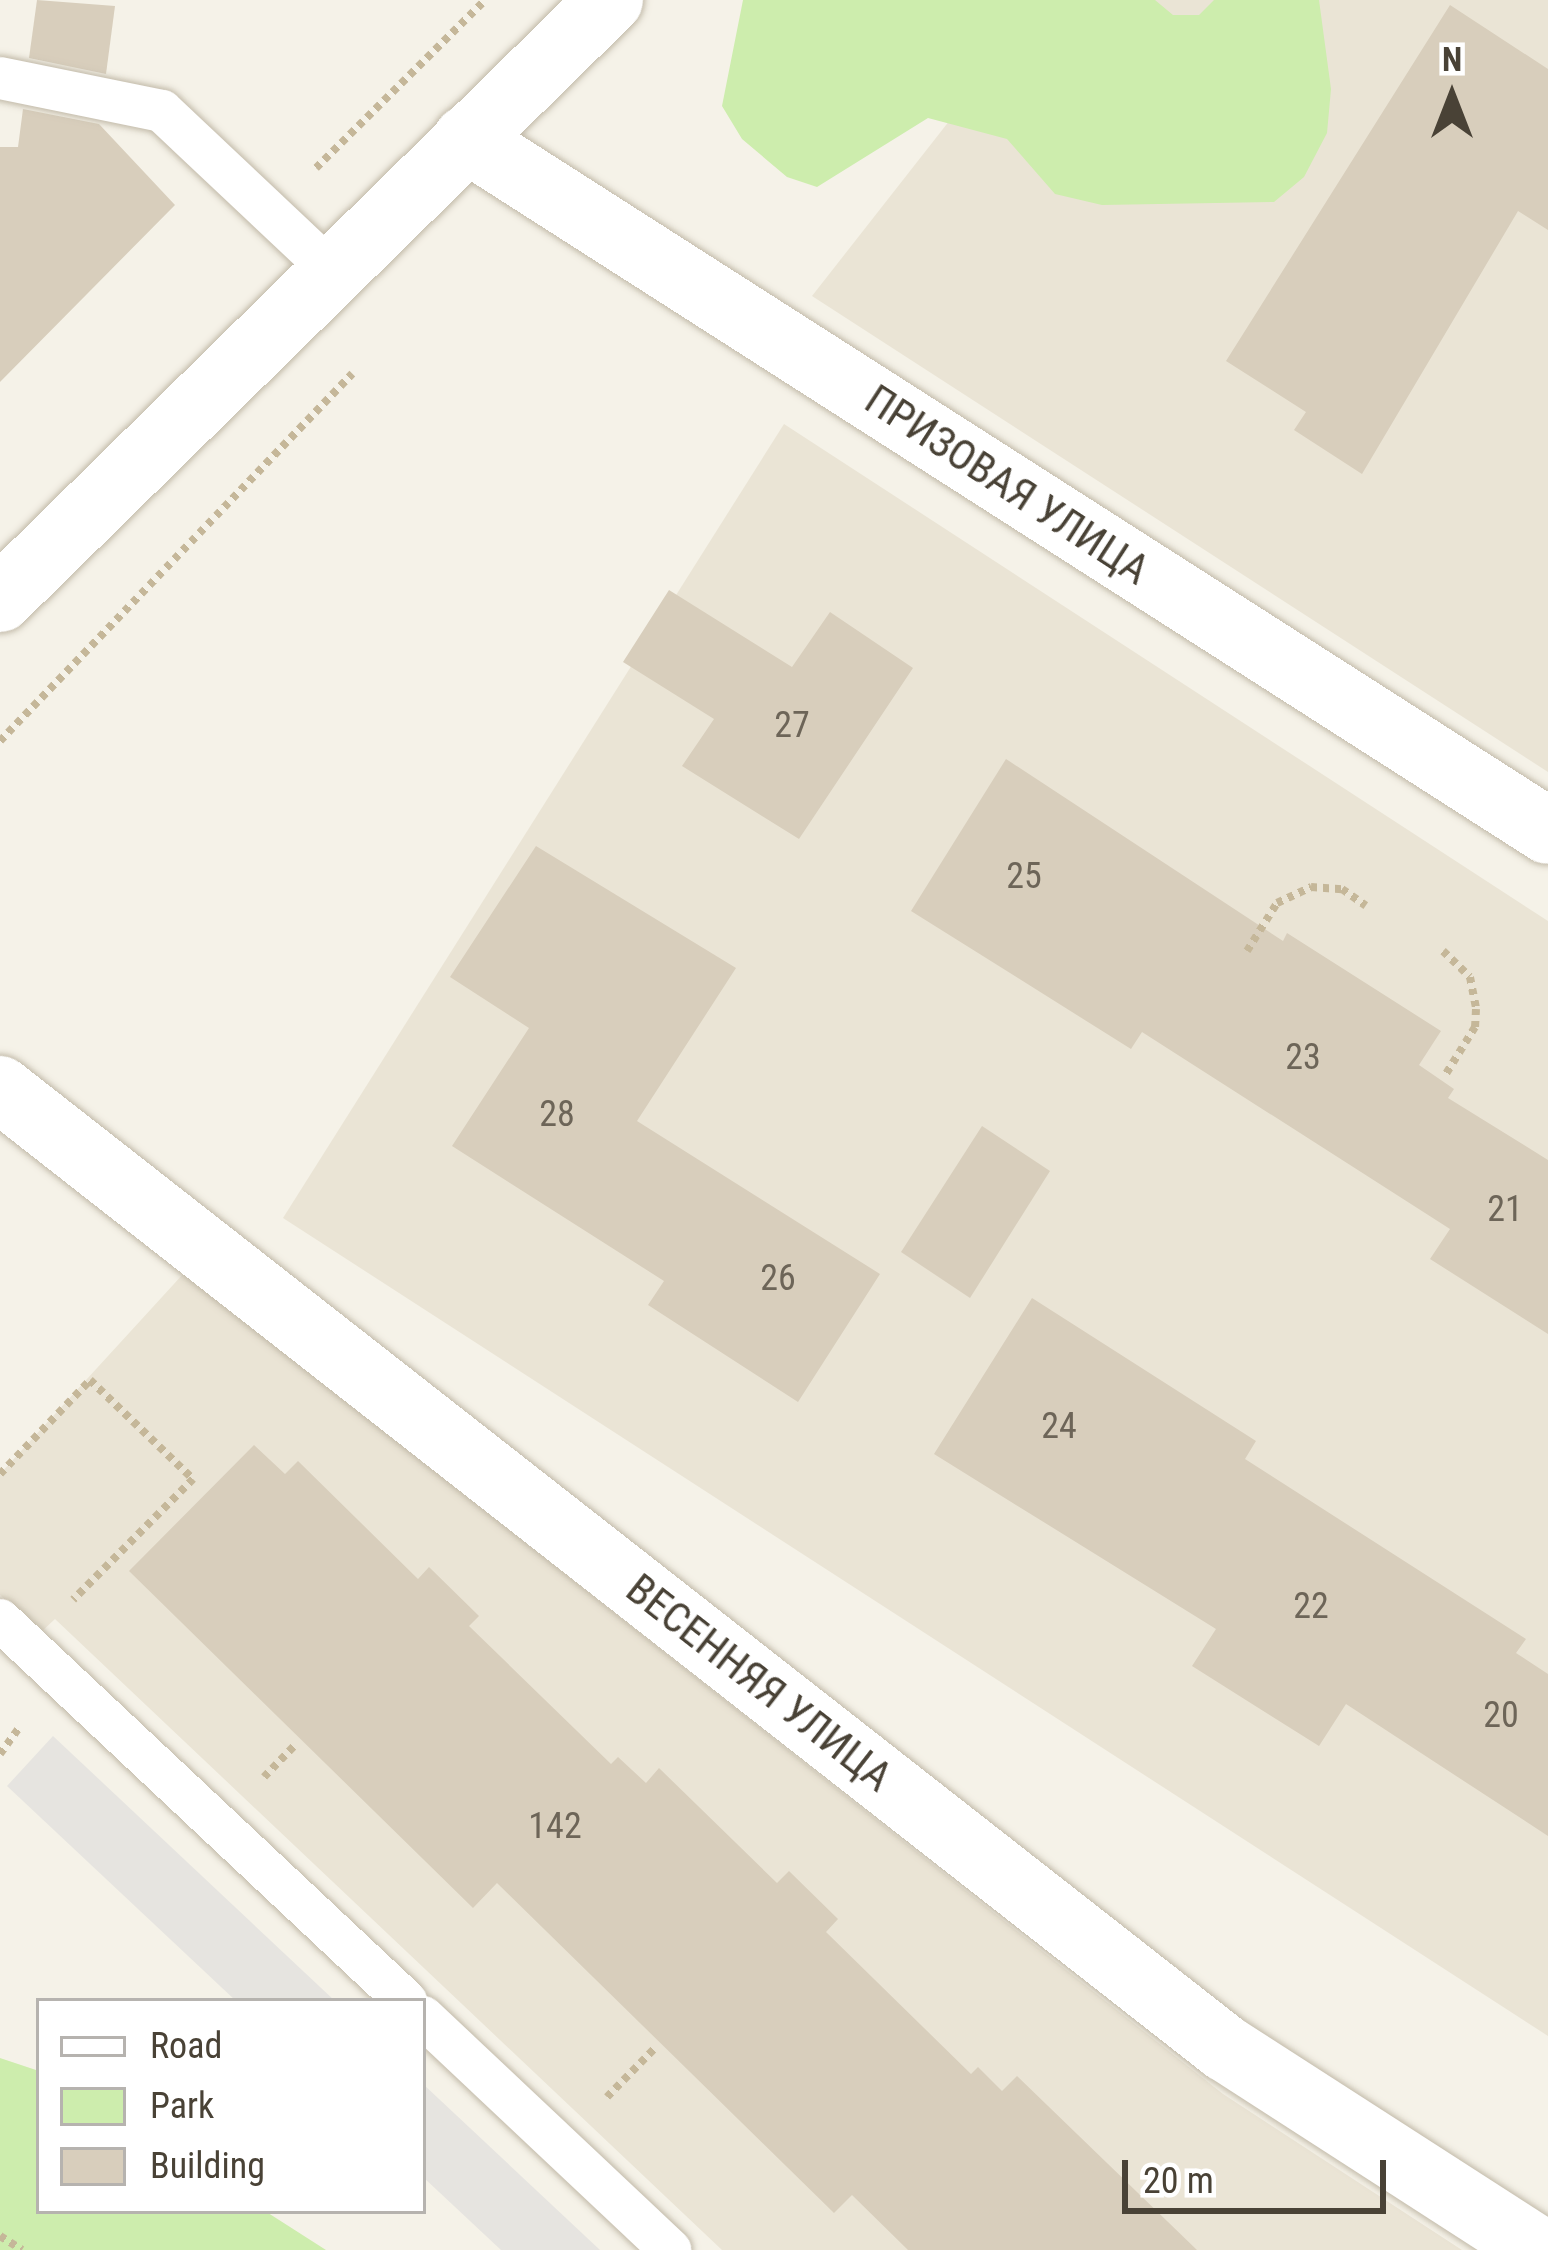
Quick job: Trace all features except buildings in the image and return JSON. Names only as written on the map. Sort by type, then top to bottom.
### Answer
[{"type":"street","points":[[0,599],[610,0]]},
{"type":"street","name":"ПРИЗОВАЯ УЛИЦА","points":[[466,139],[1548,831]]},
{"type":"street","name":"ВЕСЕННЯЯ УЛИЦА","points":[[0,1088],[1225,2048],[1538,2250]]},
{"type":"lane","points":[[0,78],[162,111],[332,271]]},
{"type":"lane","points":[[0,1620],[403,1998]]},
{"type":"lane","points":[[426,2021],[670,2250]]},
{"type":"path","points":[[269,214],[485,0]]},
{"type":"path","points":[[1247,951],[1277,904],[1311,887],[1342,889],[1366,906]]},
{"type":"path","points":[[1443,951],[1470,977],[1476,1010],[1475,1027],[1444,1077]]},
{"type":"path","points":[[0,1474],[90,1380],[193,1479],[70,1603]]},
{"type":"path","points":[[600,2105],[656,2047]]},
{"type":"path","points":[[0,2236],[22,2250]]},
{"type":"shaded area","points":[[1044,0],[1548,0],[1548,772],[812,296]]},
{"type":"shaded area","points":[[784,424],[1548,921],[1548,2036],[283,1218]]},
{"type":"shaded area","points":[[184,1273],[1223,2094],[1462,2250],[722,2250],[55,1619],[40,1633],[0,1595],[0,1474]]},
{"type":"shaded area","points":[[53,1736],[332,1998],[233,1998],[7,1786]]},
{"type":"shaded area","points":[[426,2087],[600,2250],[501,2250],[426,2180]]},
{"type":"green space","points":[[743,0],[1155,0],[1173,15],[1199,15],[1214,0],[1319,0],[1331,89],[1327,133],[1304,177],[1274,202],[1102,205],[1055,194],[1007,139],[928,118],[817,187],[787,177],[742,139],[722,106]]},
{"type":"green space","points":[[0,2058],[36,2070],[36,2214],[270,2214],[326,2250],[0,2250]]}]
